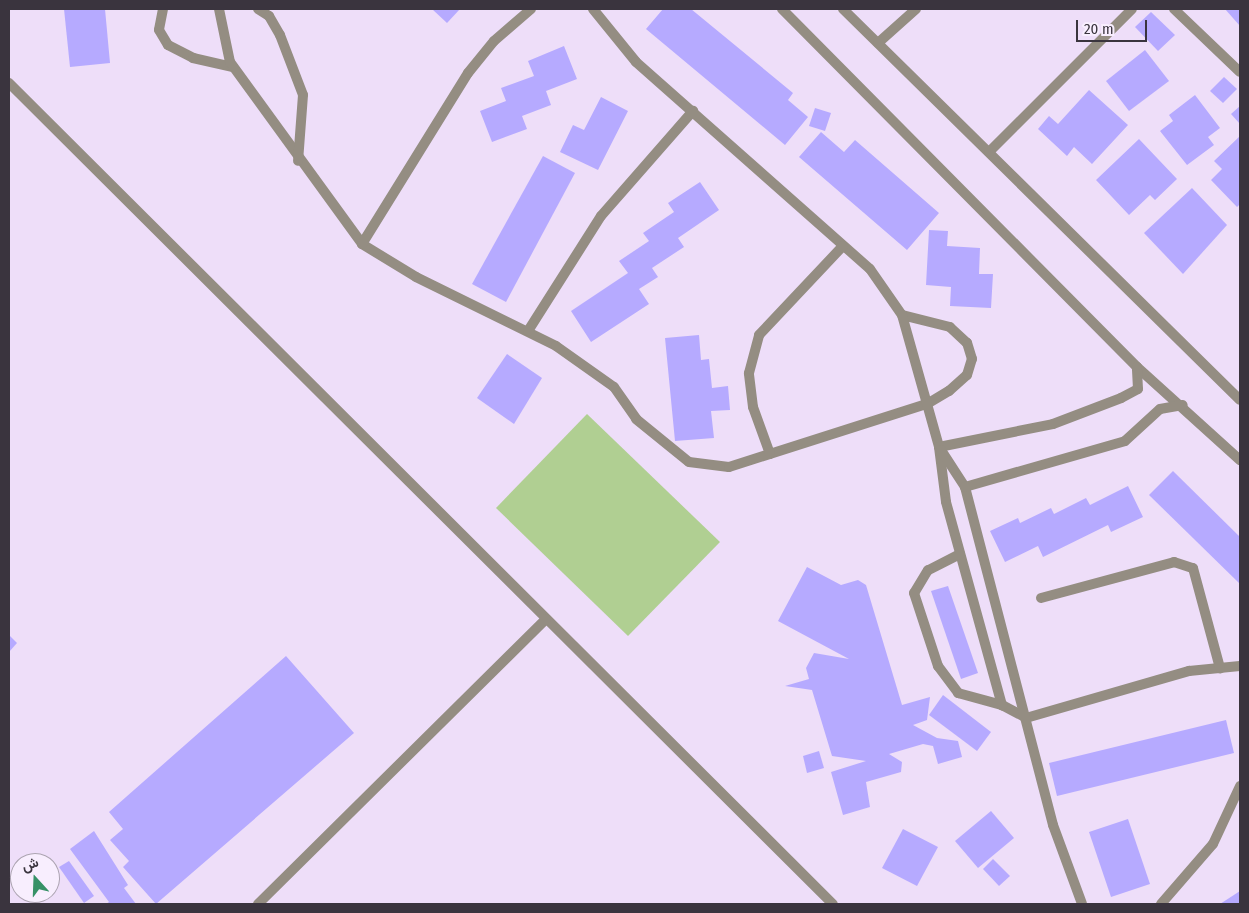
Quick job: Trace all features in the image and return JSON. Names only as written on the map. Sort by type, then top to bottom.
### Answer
[{"type":"street","points":[[163,9],[159,30],[168,45],[193,58],[233,67]]},
{"type":"street","points":[[219,9],[220,29],[233,67],[298,161],[362,244],[416,277],[528,331],[614,387],[636,419],[689,462],[729,467],[926,404],[967,375],[972,359],[967,343],[950,327],[902,315]]},
{"type":"street","points":[[258,9],[269,16],[280,35],[304,95],[298,161]]},
{"type":"street","points":[[362,244],[468,72],[531,9]]},
{"type":"street","points":[[593,9],[636,62],[870,269],[902,315],[939,447],[946,502],[1002,706]]},
{"type":"street","points":[[782,9],[1137,367],[1183,405],[1240,460]]},
{"type":"street","points":[[843,9],[1240,400]]},
{"type":"street","points":[[878,43],[916,9]]},
{"type":"street","points":[[989,152],[1132,9]]},
{"type":"street","points":[[1174,9],[1240,72]]},
{"type":"street","points":[[9,83],[833,904]]},
{"type":"street","points":[[528,331],[601,216],[693,111]]},
{"type":"street","points":[[770,454],[753,407],[750,373],[759,335],[843,246]]},
{"type":"street","points":[[939,447],[1053,424],[1121,398],[1138,389],[1137,367]]},
{"type":"street","points":[[965,487],[1125,441],[1160,409],[1183,405]]},
{"type":"street","points":[[939,447],[965,487],[1053,825],[1082,904]]},
{"type":"street","points":[[960,554],[928,570],[914,593],[938,666],[958,693],[1002,706],[1026,718],[1189,671],[1240,666]]},
{"type":"street","points":[[1041,598],[1174,562],[1193,568],[1220,668]]},
{"type":"street","points":[[258,904],[546,619]]},
{"type":"street","points":[[1161,904],[1213,844],[1240,786]]},
{"type":"green space","points":[[587,414],[720,542],[628,636],[496,508]]},
{"type":"building","points":[[64,9],[105,9],[110,63],[70,67]]},
{"type":"building","points":[[432,9],[460,9],[447,23]]},
{"type":"building","points":[[663,9],[691,9],[793,93],[788,100],[808,117],[785,145],[646,29]]},
{"type":"building","points":[[1225,9],[1240,9],[1240,26]]},
{"type":"building","points":[[1151,12],[1175,35],[1158,51],[1135,27]]},
{"type":"building","points":[[564,46],[577,79],[546,91],[551,105],[522,116],[527,129],[492,142],[480,111],[506,101],[501,88],[534,76],[528,61]]},
{"type":"building","points":[[1145,50],[1169,81],[1129,111],[1106,81]]},
{"type":"building","points":[[1224,77],[1237,89],[1223,103],[1210,91]]},
{"type":"building","points":[[1089,90],[1128,125],[1092,164],[1074,147],[1067,156],[1038,129],[1049,116],[1058,124]]},
{"type":"building","points":[[1195,95],[1220,128],[1208,137],[1214,145],[1187,165],[1160,131],[1173,121],[1169,115]]},
{"type":"building","points":[[601,97],[628,111],[598,170],[560,152],[573,125],[584,130]]},
{"type":"building","points":[[1240,106],[1240,124],[1231,114]]},
{"type":"building","points":[[815,108],[831,113],[825,131],[809,126]]},
{"type":"building","points":[[821,132],[844,152],[855,140],[939,213],[907,250],[799,157]]},
{"type":"building","points":[[1240,136],[1240,204],[1237,207],[1211,180],[1222,169],[1214,161]]},
{"type":"building","points":[[1139,139],[1177,179],[1155,200],[1150,195],[1129,215],[1096,180]]},
{"type":"building","points":[[543,156],[575,173],[506,302],[472,284]]},
{"type":"building","points":[[700,182],[719,210],[678,238],[684,247],[652,268],[658,277],[639,289],[649,304],[591,342],[571,311],[628,273],[619,261],[649,241],[643,233],[674,212],[668,203]]},
{"type":"building","points":[[1192,188],[1227,225],[1183,274],[1144,233]]},
{"type":"building","points":[[929,230],[948,231],[947,246],[980,248],[979,274],[993,274],[991,308],[950,306],[951,287],[926,285]]},
{"type":"building","points":[[699,335],[701,360],[709,359],[712,388],[728,386],[730,410],[711,411],[714,438],[675,441],[665,338]]},
{"type":"building","points":[[507,354],[542,378],[514,424],[477,398]]},
{"type":"building","points":[[1173,471],[1240,537],[1240,584],[1149,495]]},
{"type":"building","points":[[1128,486],[1143,517],[1111,532],[1108,525],[1043,557],[1038,546],[1005,562],[990,531],[1018,518],[1020,523],[1051,508],[1054,514],[1086,498],[1090,505]]},
{"type":"building","points":[[807,567],[841,585],[858,580],[866,585],[902,705],[930,697],[927,720],[913,725],[937,738],[958,741],[962,757],[938,764],[933,746],[923,744],[889,754],[902,762],[901,772],[866,782],[870,807],[843,815],[831,772],[866,761],[832,756],[812,690],[785,686],[809,679],[806,668],[814,653],[849,659],[778,621]]},
{"type":"building","points":[[948,586],[978,673],[961,679],[931,591]]},
{"type":"building","points":[[9,635],[17,643],[9,652]]},
{"type":"building","points":[[286,656],[354,733],[156,904],[123,867],[129,861],[110,840],[123,829],[109,812]]},
{"type":"building","points":[[943,695],[991,732],[977,751],[929,715]]},
{"type":"building","points":[[1226,720],[1234,753],[1057,796],[1049,763]]},
{"type":"building","points":[[819,751],[824,768],[807,773],[803,756]]},
{"type":"building","points":[[991,811],[1014,838],[978,868],[955,841]]},
{"type":"building","points":[[1128,819],[1150,884],[1111,897],[1089,832]]},
{"type":"building","points":[[903,829],[938,847],[917,886],[882,868]]},
{"type":"building","points":[[94,831],[128,885],[124,888],[136,904],[106,904],[109,902],[70,849]]},
{"type":"building","points":[[993,859],[1010,876],[999,886],[983,869]]},
{"type":"building","points":[[69,861],[94,896],[84,903],[60,866]]},
{"type":"building","points":[[1240,891],[1240,904],[1220,904]]}]
